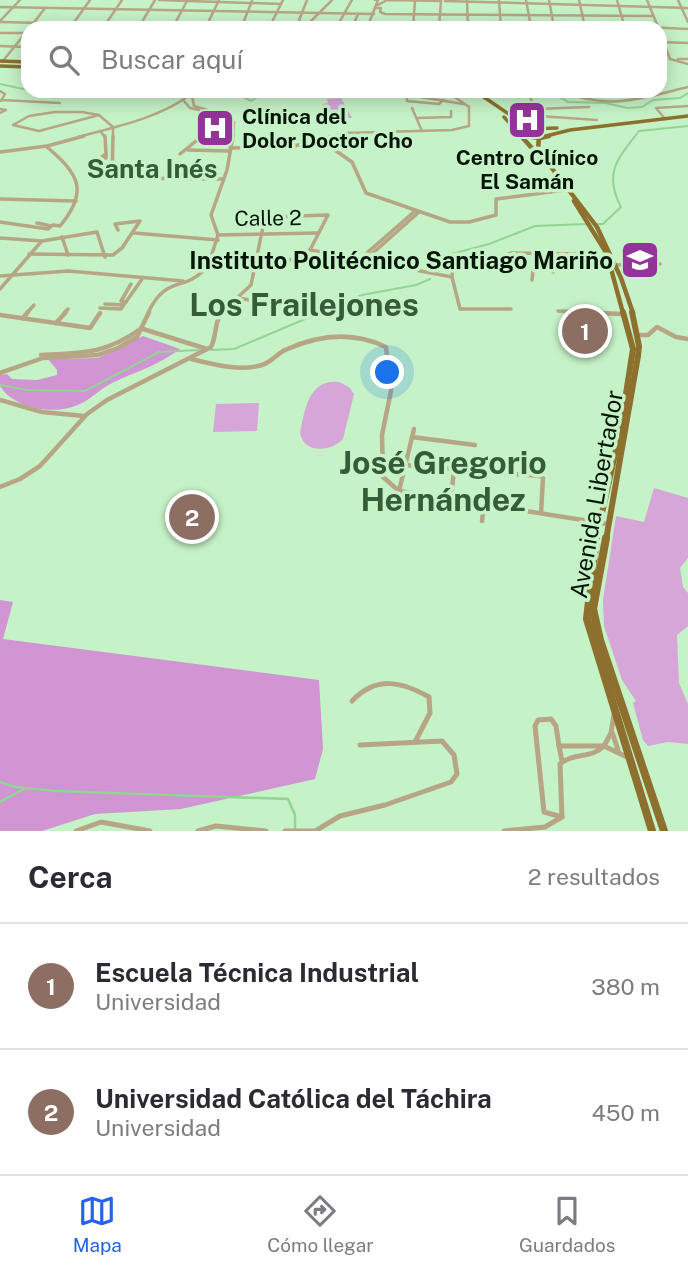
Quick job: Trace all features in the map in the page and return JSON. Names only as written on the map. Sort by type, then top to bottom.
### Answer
[{"type":"main road","points":[[0,65],[21,64]]},
{"type":"main road","points":[[0,65],[21,65]]},
{"type":"main road","name":"Avenida Libertador","points":[[480,98],[521,135],[566,190],[613,265],[633,349],[604,523],[594,597],[595,621],[664,831]]},
{"type":"main road","points":[[488,98],[510,117],[537,126],[664,118]]},
{"type":"main road","points":[[521,135],[540,138],[570,130],[688,115]]},
{"type":"main road","points":[[521,135],[537,126]]},
{"type":"main road","name":"Avenida Libertador","points":[[537,126],[540,138],[538,150],[590,215],[613,265],[639,347],[636,373],[604,523],[592,558],[587,619],[652,831]]},
{"type":"street","points":[[0,22],[20,0]]},
{"type":"street","points":[[74,21],[90,0]]},
{"type":"street","points":[[107,21],[122,0]]},
{"type":"street","points":[[142,21],[157,0],[282,2],[272,21]]},
{"type":"street","points":[[177,21],[188,0]]},
{"type":"street","points":[[298,21],[307,0]]},
{"type":"street","points":[[311,21],[332,0]]},
{"type":"street","points":[[340,21],[352,0]]},
{"type":"street","points":[[377,0],[383,14],[581,13],[653,16]]},
{"type":"street","points":[[414,21],[416,0]]},
{"type":"street","points":[[617,0],[623,21]]},
{"type":"street","points":[[647,0],[655,21]]},
{"type":"street","points":[[678,0],[688,22]]},
{"type":"street","points":[[209,21],[219,1]]},
{"type":"street","points":[[244,21],[252,1]]},
{"type":"street","points":[[371,21],[385,1],[580,2],[688,8]]},
{"type":"street","points":[[440,21],[442,1]]},
{"type":"street","points":[[467,1],[468,21]]},
{"type":"street","points":[[499,1],[501,21]]},
{"type":"street","points":[[526,2],[530,21]]},
{"type":"street","points":[[549,2],[553,21]]},
{"type":"street","points":[[580,2],[583,21]]},
{"type":"street","points":[[0,7],[247,14],[374,14]]},
{"type":"street","points":[[35,21],[45,8]]},
{"type":"street","points":[[355,21],[358,14]]},
{"type":"street","points":[[0,22],[21,23]]},
{"type":"street","points":[[667,28],[688,29]]},
{"type":"street","points":[[0,33],[21,32]]},
{"type":"street","points":[[0,65],[21,40]]},
{"type":"street","points":[[667,42],[688,43]]},
{"type":"street","points":[[0,46],[21,47]]},
{"type":"street","points":[[667,53],[670,59],[688,61]]},
{"type":"street","points":[[667,93],[688,87]]},
{"type":"street","points":[[0,91],[5,93],[1,100],[60,103]]},
{"type":"street","points":[[0,152],[47,146],[138,120],[185,98]]},
{"type":"street","points":[[190,98],[191,106],[228,119],[231,137]]},
{"type":"street","points":[[0,372],[43,358],[89,356],[107,352],[137,337],[156,296],[201,273],[209,261],[218,237],[211,215],[219,200],[234,122],[232,117],[194,106],[192,98]]},
{"type":"street","points":[[408,98],[407,101],[439,104],[444,100]]},
{"type":"street","points":[[433,98],[468,105]]},
{"type":"street","points":[[188,150],[290,147],[346,133],[456,130],[469,126],[471,120],[468,105],[457,98]]},
{"type":"street","points":[[530,98],[539,116],[537,126]]},
{"type":"street","points":[[580,98],[627,103],[646,98]]},
{"type":"street","points":[[183,101],[190,108],[201,110]]},
{"type":"street","points":[[664,118],[656,108],[688,106]]},
{"type":"street","points":[[536,109],[589,107]]},
{"type":"street","points":[[412,108],[422,131]]},
{"type":"street","points":[[100,115],[39,131],[13,125],[20,119],[68,110],[86,111],[100,115],[113,127],[112,178],[223,179]]},
{"type":"street","points":[[418,118],[451,117],[451,111]]},
{"type":"street","points":[[539,116],[597,120]]},
{"type":"street","points":[[99,131],[105,135],[106,154]]},
{"type":"street","points":[[180,154],[196,141],[231,137]]},
{"type":"street","points":[[319,139],[350,160],[357,172],[358,183],[366,193],[447,221],[468,222],[496,215],[496,199],[566,190]]},
{"type":"street","points":[[0,222],[45,230],[62,224],[76,201],[79,186],[75,174],[47,146]]},
{"type":"street","points":[[176,179],[177,167]]},
{"type":"street","points":[[0,199],[76,201]]},
{"type":"street","points":[[363,260],[417,211]]},
{"type":"street","points":[[209,261],[254,265],[284,263],[310,250],[329,218],[325,214],[265,217],[259,213],[242,214]]},
{"type":"street","points":[[0,487],[16,485],[73,433],[84,416],[132,385],[208,349],[215,340],[218,316],[251,285],[265,217]]},
{"type":"street","points":[[29,254],[105,257],[117,253],[134,233],[139,220],[115,224],[118,230]]},
{"type":"street","points":[[37,223],[52,226]]},
{"type":"street","points":[[0,238],[42,241],[97,232],[105,257]]},
{"type":"street","name":"Calle 2","points":[[134,233],[218,237],[261,233],[318,233]]},
{"type":"street","points":[[62,237],[68,255]]},
{"type":"street","points":[[0,289],[42,241]]},
{"type":"street","points":[[310,250],[452,277]]},
{"type":"street","points":[[532,280],[535,253]]},
{"type":"street","points":[[550,253],[552,272]]},
{"type":"street","points":[[511,309],[460,309],[452,277],[453,262],[479,262],[502,254],[587,254]]},
{"type":"street","points":[[613,265],[660,264]]},
{"type":"street","points":[[0,276],[68,271],[184,281]]},
{"type":"street","points":[[0,315],[90,328],[101,308],[125,303],[142,278]]},
{"type":"street","points":[[155,279],[168,288]]},
{"type":"street","points":[[125,303],[121,301],[131,285]]},
{"type":"street","points":[[238,298],[254,301]]},
{"type":"street","points":[[23,319],[34,305]]},
{"type":"street","points":[[57,323],[68,309]]},
{"type":"street","points":[[558,311],[625,314]]},
{"type":"street","points":[[637,335],[648,335],[657,327],[676,337],[688,339]]},
{"type":"street","points":[[142,328],[208,349]]},
{"type":"street","points":[[191,359],[225,365],[258,366],[282,351],[341,334],[363,337],[383,345],[389,352],[391,391],[382,435],[383,477],[399,491],[604,523]]},
{"type":"street","points":[[0,400],[42,412],[84,416]]},
{"type":"street","points":[[399,491],[414,429]]},
{"type":"street","points":[[412,437],[475,444]]},
{"type":"street","points":[[49,448],[55,450]]},
{"type":"street","points":[[405,465],[542,478],[541,513]]},
{"type":"street","points":[[451,499],[454,469]]},
{"type":"street","points":[[482,522],[484,504]]},
{"type":"street","points":[[352,701],[370,684],[384,681],[419,691],[429,697],[430,713],[415,741]]},
{"type":"street","points":[[562,761],[573,756],[597,755],[612,731],[615,713]]},
{"type":"street","points":[[504,831],[552,827],[562,817],[564,807],[559,768],[562,761],[555,723],[546,718],[538,720],[535,726],[544,812],[562,817]]},
{"type":"street","points":[[612,731],[618,751]]},
{"type":"street","points":[[285,831],[318,830],[340,816],[385,805],[451,782],[457,774],[457,764],[451,748],[442,741],[360,745]]},
{"type":"street","points":[[559,746],[603,745],[629,759]]},
{"type":"street","points":[[75,831],[101,822],[150,831]]},
{"type":"street","points":[[198,831],[216,826],[266,831]]},
{"type":"shaded area","points":[[341,98],[352,118],[338,118],[336,114],[337,122],[323,122],[322,104],[328,103],[327,99]]},
{"type":"shaded area","points":[[143,336],[180,349],[155,364],[112,383],[70,408],[48,410],[25,405],[6,394],[0,386],[0,375],[7,374],[12,379],[37,380],[57,375],[57,370],[48,359],[98,358]]},
{"type":"shaded area","points":[[339,382],[349,387],[354,394],[343,439],[332,446],[312,448],[300,433],[306,406],[314,391],[321,385]]},
{"type":"shaded area","points":[[259,403],[257,431],[213,432],[216,404]]},
{"type":"shaded area","points":[[654,488],[688,498],[688,558],[680,568],[683,587],[688,593],[688,626],[677,635],[679,683],[688,704],[688,744],[668,742],[648,746],[643,740],[633,703],[636,701],[622,680],[604,626],[603,600],[616,516],[644,522]]},
{"type":"shaded area","points":[[0,600],[13,602],[3,639],[319,680],[323,749],[315,779],[181,809],[95,814],[42,831],[0,831]]},
{"type":"waterway","points":[[0,84],[21,88]]},
{"type":"waterway","points":[[562,98],[568,102],[606,103],[627,108],[642,107],[653,100],[680,98],[688,93]]},
{"type":"waterway","points":[[245,98],[251,101],[256,98]]},
{"type":"waterway","points":[[598,224],[603,224],[621,207],[613,185],[615,166],[639,131],[688,126]]},
{"type":"waterway","points":[[439,271],[448,255],[489,244],[535,226],[588,224]]},
{"type":"waterway","points":[[211,350],[234,349],[362,295],[416,285],[430,279]]},
{"type":"waterway","points":[[0,385],[28,390],[85,391],[159,352],[199,350]]},
{"type":"waterway","points":[[0,782],[15,787],[56,791],[288,799],[295,815],[295,828]]},
{"type":"waterway","points":[[0,802],[24,789]]},
{"type":"place","name":"Centro Clínico El Samán","points":[[527,120]]},
{"type":"place","name":"Clínica del Dolor Doctor Cho","points":[[215,128]]},
{"type":"place","name":"Instituto Politécnico Santiago Mariño","points":[[640,260]]},
{"type":"place","name":"Escuela Técnica Industrial","points":[[585,331]]},
{"type":"place","name":"Universidad Católica del Táchira","points":[[192,517]]},
{"type":"district","name":"Santa Inés","points":[[152,168]]},
{"type":"district","name":"Los Frailejones","points":[[304,304]]},
{"type":"district","name":"José Gregorio Hernández","points":[[443,480]]}]
